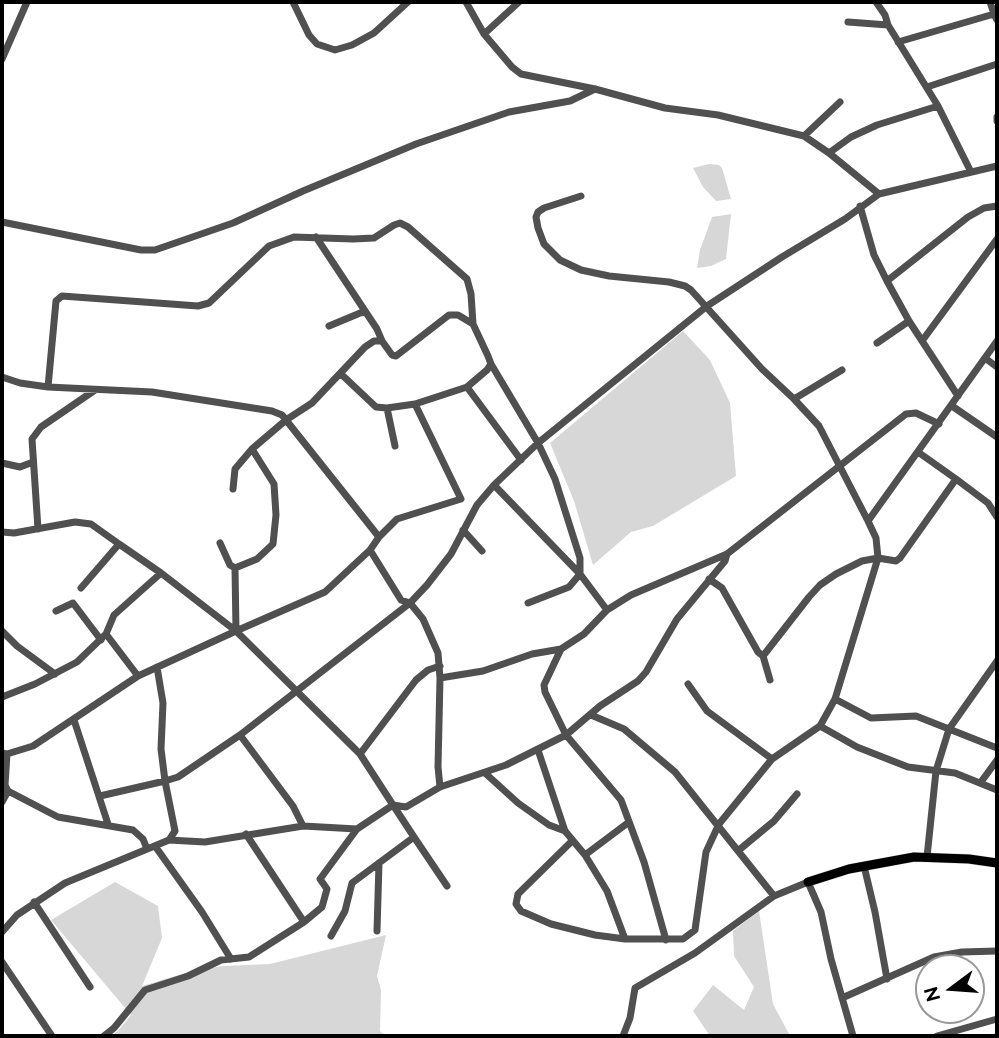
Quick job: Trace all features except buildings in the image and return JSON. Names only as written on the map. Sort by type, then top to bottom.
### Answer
[{"type":"main road","points":[[808,882],[864,866],[914,857],[997,863]]},
{"type":"street","points":[[2,60],[27,2]]},
{"type":"street","points":[[293,2],[309,35],[317,44],[335,50],[352,45],[374,33],[408,2]]},
{"type":"street","points":[[466,2],[484,34],[521,74],[595,89],[665,108],[718,115],[804,136],[879,194]]},
{"type":"street","points":[[484,34],[519,2]]},
{"type":"street","points":[[876,2],[938,106],[971,172]]},
{"type":"street","points":[[898,42],[995,17],[990,2]]},
{"type":"street","points":[[848,22],[888,25]]},
{"type":"street","points":[[927,87],[997,64]]},
{"type":"street","points":[[2,222],[141,250],[155,250],[233,223],[440,135],[509,112],[560,104],[595,89]]},
{"type":"street","points":[[804,136],[840,102]]},
{"type":"street","points":[[828,153],[851,137],[877,125],[938,106]]},
{"type":"street","points":[[100,796],[178,777],[240,735],[410,603],[440,569],[477,505],[494,485],[538,443],[707,306],[845,219],[879,194],[997,166]]},
{"type":"street","points":[[571,842],[518,894],[517,906],[531,916],[571,930],[625,939],[683,939],[695,930],[706,852],[719,824],[772,759],[820,726],[835,699],[878,558],[876,538],[825,435],[685,285],[580,270],[560,260],[544,244],[536,217],[544,208],[581,195]]},
{"type":"street","points":[[860,206],[874,255],[887,281],[909,321],[958,396]]},
{"type":"street","points":[[887,281],[976,211],[997,206]]},
{"type":"street","points":[[48,387],[56,301],[62,296],[198,306],[209,303],[269,246],[293,237],[374,238],[400,223],[467,279],[471,294],[472,324]]},
{"type":"street","points":[[316,237],[392,355],[396,356],[449,315],[458,315],[472,324],[491,364],[538,443],[555,479],[580,558],[580,574],[564,590],[528,603]]},
{"type":"street","points":[[922,341],[997,239]]},
{"type":"street","points":[[329,326],[365,311]]},
{"type":"street","points":[[877,343],[909,321]]},
{"type":"street","points":[[233,489],[235,469],[252,449],[286,420],[312,403],[365,347],[374,341],[382,341]]},
{"type":"street","points":[[868,521],[997,341]]},
{"type":"street","points":[[985,358],[997,367]]},
{"type":"street","points":[[341,374],[371,403],[387,408],[415,404],[467,387],[491,364]]},
{"type":"street","points":[[794,399],[842,370]]},
{"type":"street","points":[[2,377],[48,387],[163,393],[272,411],[282,415],[379,537]]},
{"type":"street","points":[[467,387],[521,460]]},
{"type":"street","points":[[38,529],[32,439],[35,432],[95,389]]},
{"type":"street","points":[[415,404],[461,499]]},
{"type":"street","points":[[952,406],[997,437]]},
{"type":"street","points":[[387,408],[395,446]]},
{"type":"street","points":[[440,678],[483,671],[532,654],[561,649],[583,634],[607,610],[638,592],[727,554],[906,414],[916,413],[939,424]]},
{"type":"street","points":[[235,568],[266,552],[273,544],[274,537],[274,484],[252,449]]},
{"type":"street","points":[[918,452],[988,503],[997,517]]},
{"type":"street","points":[[2,463],[20,467],[33,462]]},
{"type":"street","points":[[763,656],[820,585],[852,564],[878,558],[890,561],[900,558],[956,479]]},
{"type":"street","points":[[494,485],[580,574],[607,610]]},
{"type":"street","points":[[2,802],[5,791],[4,754],[33,746],[138,676],[325,592],[370,550],[397,519],[461,499],[477,505]]},
{"type":"street","points":[[2,532],[14,533],[84,522],[91,524],[161,573],[236,631],[360,754],[447,886]]},
{"type":"street","points":[[463,530],[482,551]]},
{"type":"street","points":[[220,543],[230,565],[235,568]]},
{"type":"street","points":[[81,588],[119,544]]},
{"type":"street","points":[[370,550],[401,600],[410,603],[423,619],[433,639],[440,666],[440,788]]},
{"type":"street","points":[[104,1036],[114,1028],[145,990],[188,976],[221,960],[249,957],[322,907],[327,889],[320,879],[356,829],[393,805],[406,807],[440,788],[485,773],[538,750],[566,735],[600,706],[638,681],[677,619],[725,561],[727,554]]},
{"type":"street","points":[[235,568],[236,631]]},
{"type":"street","points":[[2,697],[77,662],[104,637],[114,615],[161,573]]},
{"type":"street","points":[[709,579],[722,588],[758,652],[763,656],[770,680]]},
{"type":"street","points":[[56,611],[74,603],[138,676]]},
{"type":"street","points":[[2,631],[17,646],[55,674]]},
{"type":"street","points":[[561,649],[544,685],[566,735],[618,793],[644,862],[666,940]]},
{"type":"street","points":[[927,858],[936,771],[948,729],[997,661]]},
{"type":"street","points":[[360,754],[416,680],[428,670],[440,666]]},
{"type":"street","points":[[156,667],[163,703],[161,749],[175,831],[169,840]]},
{"type":"street","points":[[688,684],[707,710],[772,759]]},
{"type":"street","points":[[835,699],[871,719],[910,715],[997,748]]},
{"type":"street","points":[[592,715],[624,729],[659,757],[719,824],[774,896]]},
{"type":"street","points":[[74,720],[108,824]]},
{"type":"street","points":[[820,726],[857,747],[908,767],[956,773],[997,790]]},
{"type":"street","points":[[240,735],[293,806],[303,826]]},
{"type":"street","points":[[538,750],[565,831],[607,891],[625,939]]},
{"type":"street","points":[[981,782],[997,760]]},
{"type":"street","points":[[485,773],[518,803],[549,825],[565,831]]},
{"type":"street","points":[[5,791],[58,817],[108,824],[138,833],[202,912],[231,959]]},
{"type":"street","points":[[739,850],[774,821],[797,794]]},
{"type":"street","points":[[584,855],[629,822]]},
{"type":"street","points":[[2,932],[17,915],[65,883],[169,840],[195,843],[303,826],[356,829]]},
{"type":"street","points":[[246,834],[303,922]]},
{"type":"street","points":[[331,936],[345,911],[352,883],[414,837]]},
{"type":"street","points":[[377,931],[379,863]]},
{"type":"street","points":[[864,866],[880,933],[887,979]]},
{"type":"street","points":[[623,1036],[630,1018],[635,988],[695,953],[774,896],[808,882],[821,912],[853,1036]]},
{"type":"street","points":[[34,902],[89,987]]},
{"type":"street","points":[[842,998],[943,954],[997,951]]},
{"type":"street","points":[[2,962],[52,1036]]},
{"type":"street","points":[[937,1036],[997,1019]]},
{"type":"shaded area","points":[[709,164],[722,168],[731,199],[716,201],[703,187],[693,168]]},
{"type":"shaded area","points":[[731,214],[726,259],[711,266],[697,268],[700,250],[712,217]]},
{"type":"shaded area","points":[[683,331],[710,360],[730,403],[736,476],[653,526],[631,532],[593,565],[574,501],[550,443]]},
{"type":"shaded area","points":[[115,882],[158,906],[162,938],[142,986],[189,972],[222,966],[270,964],[386,935],[377,976],[381,990],[380,1031],[385,1036],[111,1036],[131,1015],[51,920]]},
{"type":"shaded area","points":[[759,911],[773,1004],[790,1036],[710,1036],[693,1011],[713,985],[744,1010],[754,987],[734,956],[733,931]]}]
